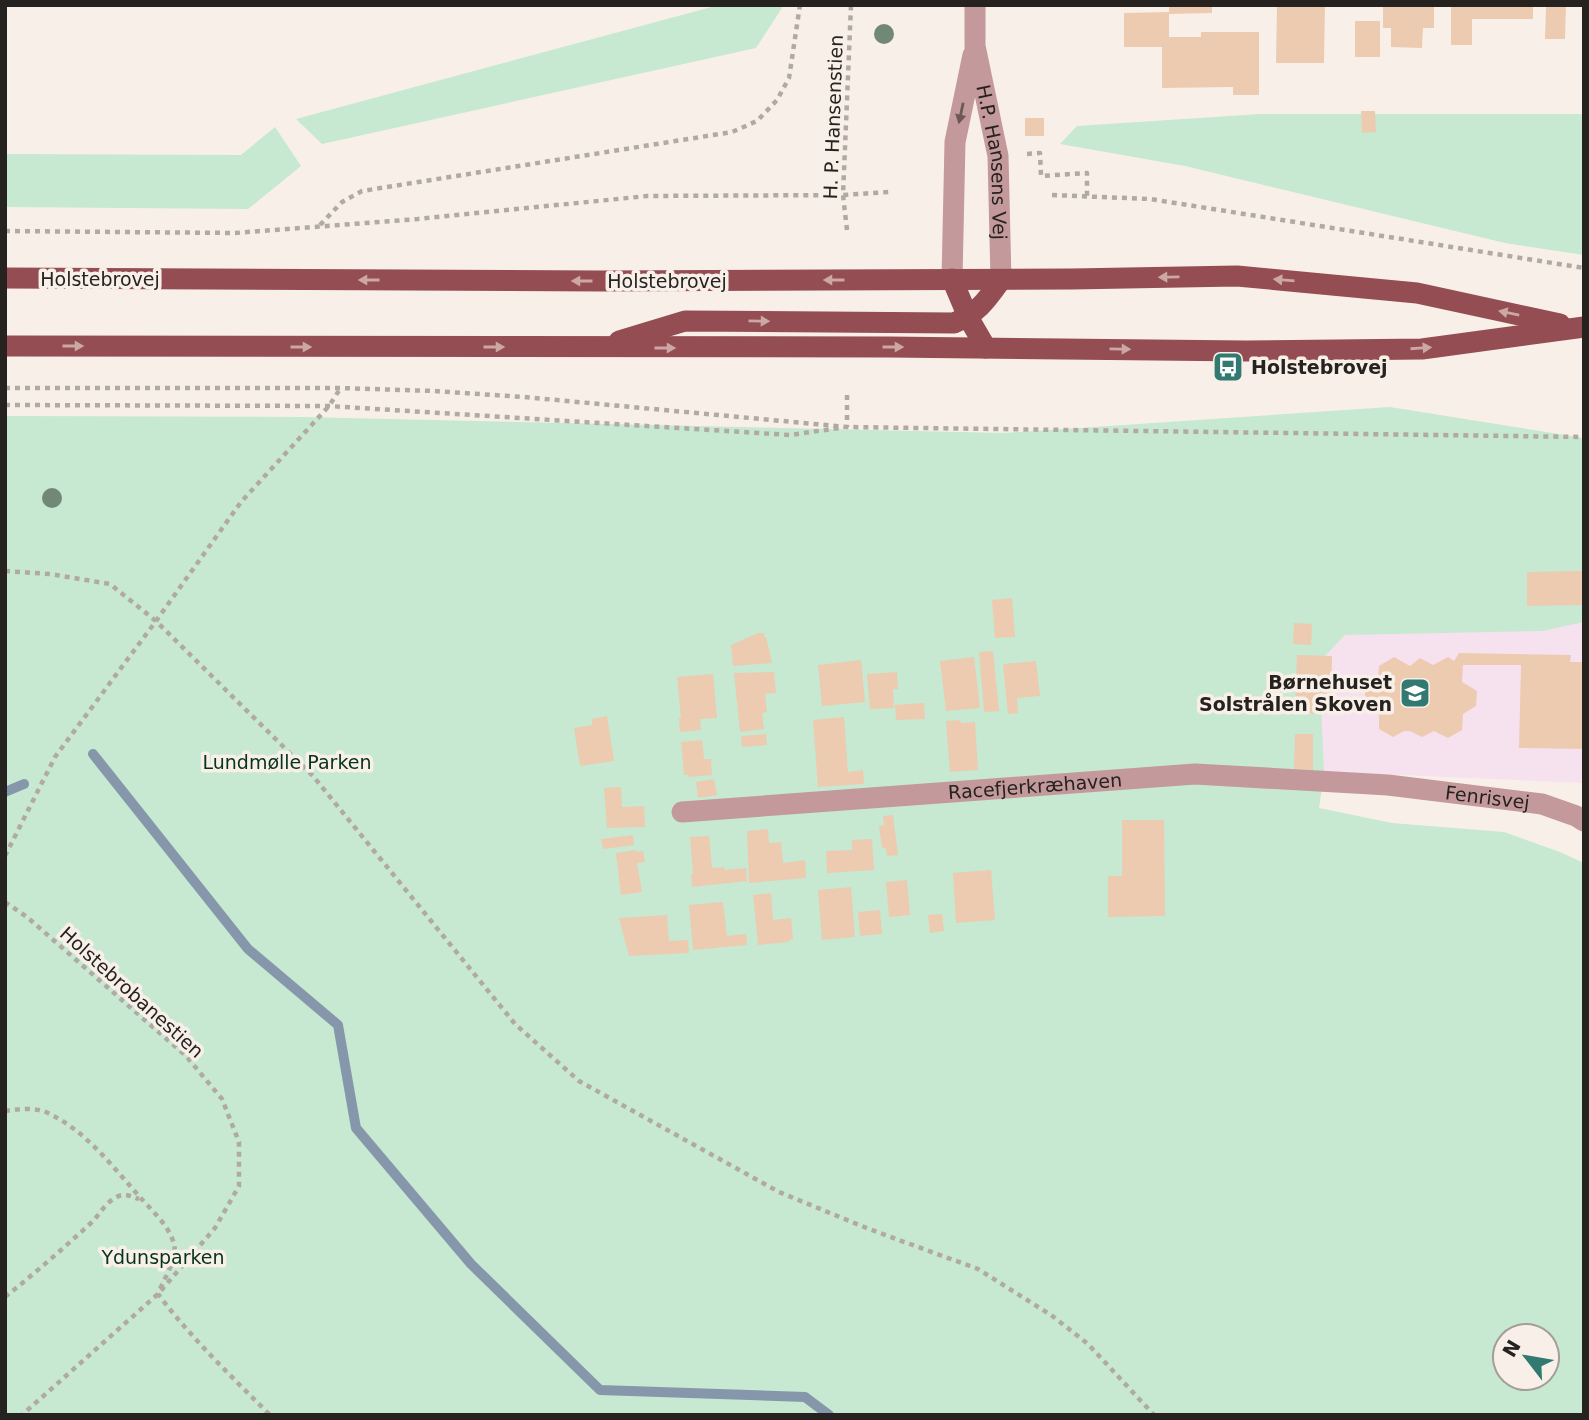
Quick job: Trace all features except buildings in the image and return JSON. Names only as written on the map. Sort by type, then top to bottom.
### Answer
[{"type":"main road","name":"Holstebrovej","points":[[5,278],[588,281],[1237,276],[1417,293],[1580,327]]},
{"type":"main road","points":[[952,279],[968,317],[986,348]]},
{"type":"main road","points":[[597,348],[685,321],[954,323],[983,306],[1001,279]]},
{"type":"main road","name":"Holstebrovej","points":[[5,346],[1246,351],[1422,349],[1580,327]]},
{"type":"street","name":"H.P. Hansens Vej","points":[[952,279],[955,142],[975,46],[975,5]]},
{"type":"street","name":"H.P. Hansens Vej","points":[[975,46],[998,156],[1001,279]]},
{"type":"street","name":"Racefjerkræhaven","points":[[682,812],[1195,774],[1388,785]]},
{"type":"street","name":"Fenrisvej","points":[[1388,785],[1542,804],[1584,821]]},
{"type":"path","points":[[319,225],[342,202],[362,191],[732,132],[757,121],[777,100],[789,78],[800,5]]},
{"type":"path","name":"H. P. Hansenstien","points":[[847,230],[842,194],[851,5]]},
{"type":"path","points":[[1041,176],[1087,173],[1087,197]]},
{"type":"path","points":[[5,231],[235,233],[418,219],[647,196],[889,192]]},
{"type":"path","points":[[1052,195],[1150,200],[1584,268]]},
{"type":"path","points":[[5,388],[340,388],[434,391],[847,427],[1584,437]]},
{"type":"path","points":[[5,856],[55,757],[241,502],[329,406],[340,388]]},
{"type":"path","points":[[846,395],[847,427]]},
{"type":"path","points":[[5,405],[329,406],[790,435],[847,427]]},
{"type":"path","points":[[5,571],[50,574],[110,584],[156,621],[313,776],[515,1024],[579,1081],[779,1192],[978,1269],[1051,1315],[1088,1344],[1154,1415]]},
{"type":"path","name":"Holstebrobanestien","points":[[5,902],[27,917],[186,1055],[222,1099],[239,1142],[239,1186],[215,1228],[158,1294],[23,1415]]},
{"type":"path","points":[[5,1111],[45,1111],[69,1125],[95,1147],[168,1229],[175,1246],[173,1261],[158,1294],[201,1346],[270,1415]]},
{"type":"path","points":[[5,1297],[65,1247],[118,1196],[128,1195],[143,1201]]},
{"type":"shaded area","name":"Børnehuset Solstrålen Skoven","points":[[1584,564],[1584,783],[1241,768],[1251,618]]},
{"type":"green space","points":[[719,5],[784,5],[756,48],[322,144],[296,119]]},
{"type":"green space","points":[[1260,114],[1584,114],[1584,255],[1505,243],[1185,166],[1060,144],[1077,126]]},
{"type":"green space","points":[[275,127],[301,166],[248,209],[5,207],[5,154],[241,155]]},
{"type":"green space","name":"Lundmølle Parken","points":[[1390,407],[1584,438],[1584,622],[1542,631],[1345,635],[1319,662],[1324,774],[1319,808],[1392,823],[1504,832],[1584,863],[1584,1415],[5,1415],[5,416],[303,417],[1004,433]]},
{"type":"waterway","points":[[93,754],[248,949],[338,1025],[356,1128],[471,1264],[600,1390],[805,1397],[829,1415]]},
{"type":"waterway","points":[[5,792],[24,784]]},
{"type":"place","name":"Holstebrovej","points":[[1228,367]]},
{"type":"place","name":"Børnehuset Solstrålen Skoven","points":[[1415,693]]},
{"type":"park label","name":"Ydunsparken","points":[[163,1257]]}]
